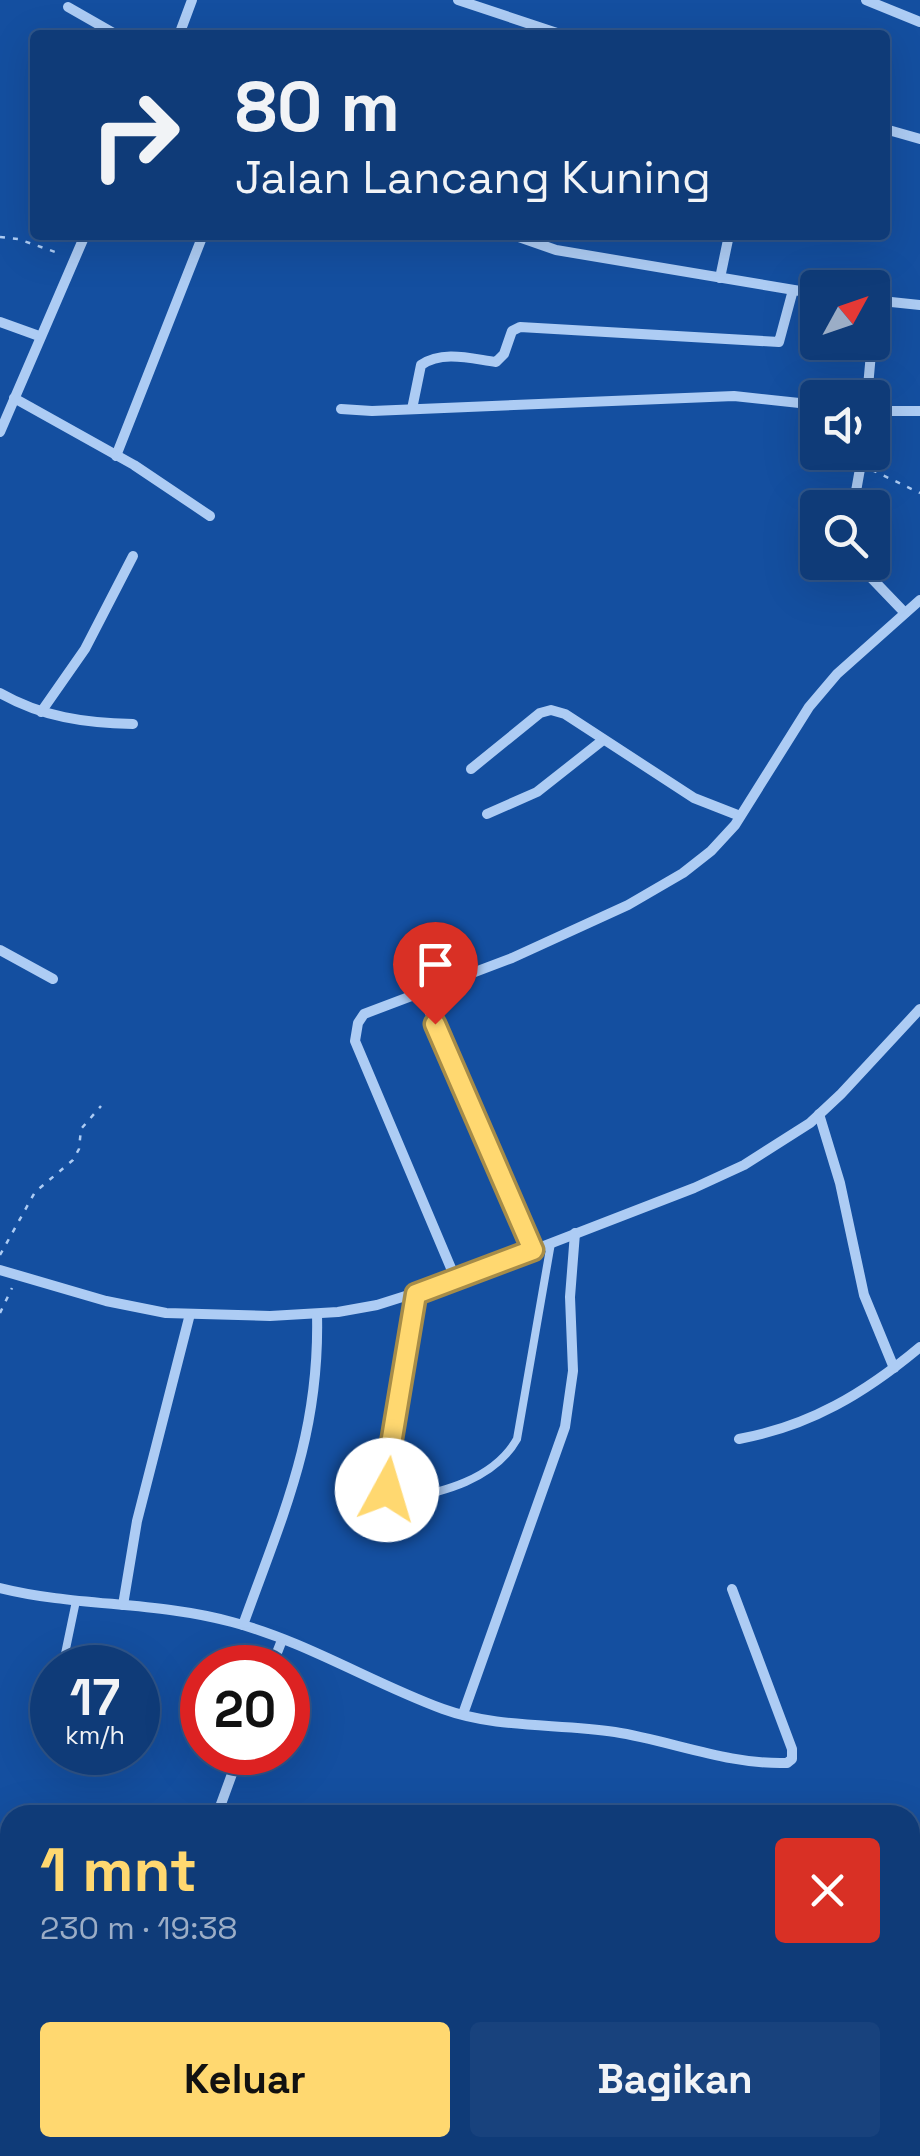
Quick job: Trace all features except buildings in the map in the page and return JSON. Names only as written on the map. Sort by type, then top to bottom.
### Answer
[{"type":"street","points":[[180,30],[192,0]]},
{"type":"street","points":[[458,0],[548,30]]},
{"type":"street","points":[[866,0],[920,22]]},
{"type":"street","points":[[68,7],[108,30]]},
{"type":"street","points":[[890,130],[920,139]]},
{"type":"street","points":[[0,432],[83,240]]},
{"type":"street","points":[[116,456],[200,240]]},
{"type":"street","points":[[527,240],[556,250],[800,291]]},
{"type":"street","points":[[720,278],[728,240]]},
{"type":"street","points":[[412,409],[421,366],[448,356],[496,362],[504,354],[512,331],[520,327],[780,342],[793,290]]},
{"type":"street","points":[[890,302],[920,305]]},
{"type":"street","points":[[0,322],[39,336]]},
{"type":"street","points":[[342,408],[412,409],[734,396],[800,403]]},
{"type":"street","points":[[14,398],[210,516]]},
{"type":"street","points":[[890,411],[920,411]]},
{"type":"street","points":[[41,712],[85,650],[132,556]]},
{"type":"street","points":[[873,580],[905,613]]},
{"type":"street","points":[[456,1280],[355,1041],[364,1014],[512,958],[628,905],[683,873],[712,851],[740,816],[808,706],[920,600]]},
{"type":"street","points":[[0,693],[41,712],[133,724]]},
{"type":"street","points":[[471,768],[540,714],[551,710],[565,714],[694,798],[740,816]]},
{"type":"street","points":[[487,814],[537,792],[603,740]]},
{"type":"street","points":[[0,950],[53,979]]},
{"type":"street","points":[[421,992],[533,1250]]},
{"type":"street","points":[[0,1270],[106,1301],[190,1314],[317,1314],[377,1306],[456,1280],[744,1165],[775,1148],[820,1114],[920,1009]]},
{"type":"street","points":[[820,1114],[840,1183],[864,1295],[894,1368]]},
{"type":"street","points":[[463,1714],[566,1427],[572,1371],[570,1297],[575,1232]]},
{"type":"street","points":[[124,1604],[137,1522],[190,1314]]},
{"type":"street","points":[[243,1625],[292,1496],[305,1448],[318,1353],[317,1314]]},
{"type":"street","points":[[739,1439],[825,1411],[874,1386],[920,1347]]},
{"type":"street","points":[[0,1588],[34,1596],[182,1611],[243,1625],[463,1714],[522,1725],[573,1726],[620,1733],[688,1751],[787,1764],[792,1760],[792,1749],[732,1589]]},
{"type":"street","points":[[280,1645],[282,1640]]},
{"type":"street","points":[[221,1805],[232,1775]]},
{"type":"lane","points":[[416,1294],[385,1480],[387,1490],[399,1502],[444,1492],[495,1466],[517,1439],[552,1243]]},
{"type":"lane","points":[[67,1645],[76,1601]]},
{"type":"path","points":[[0,237],[50,248],[74,260]]},
{"type":"path","points":[[873,470],[920,492]]},
{"type":"path","points":[[0,1255],[35,1192],[73,1160],[79,1149],[81,1129],[101,1106]]},
{"type":"path","points":[[0,1313],[16,1274]]},
{"type":"route","points":[[387,1490],[385,1480],[416,1294],[533,1250],[435,1024]]}]
